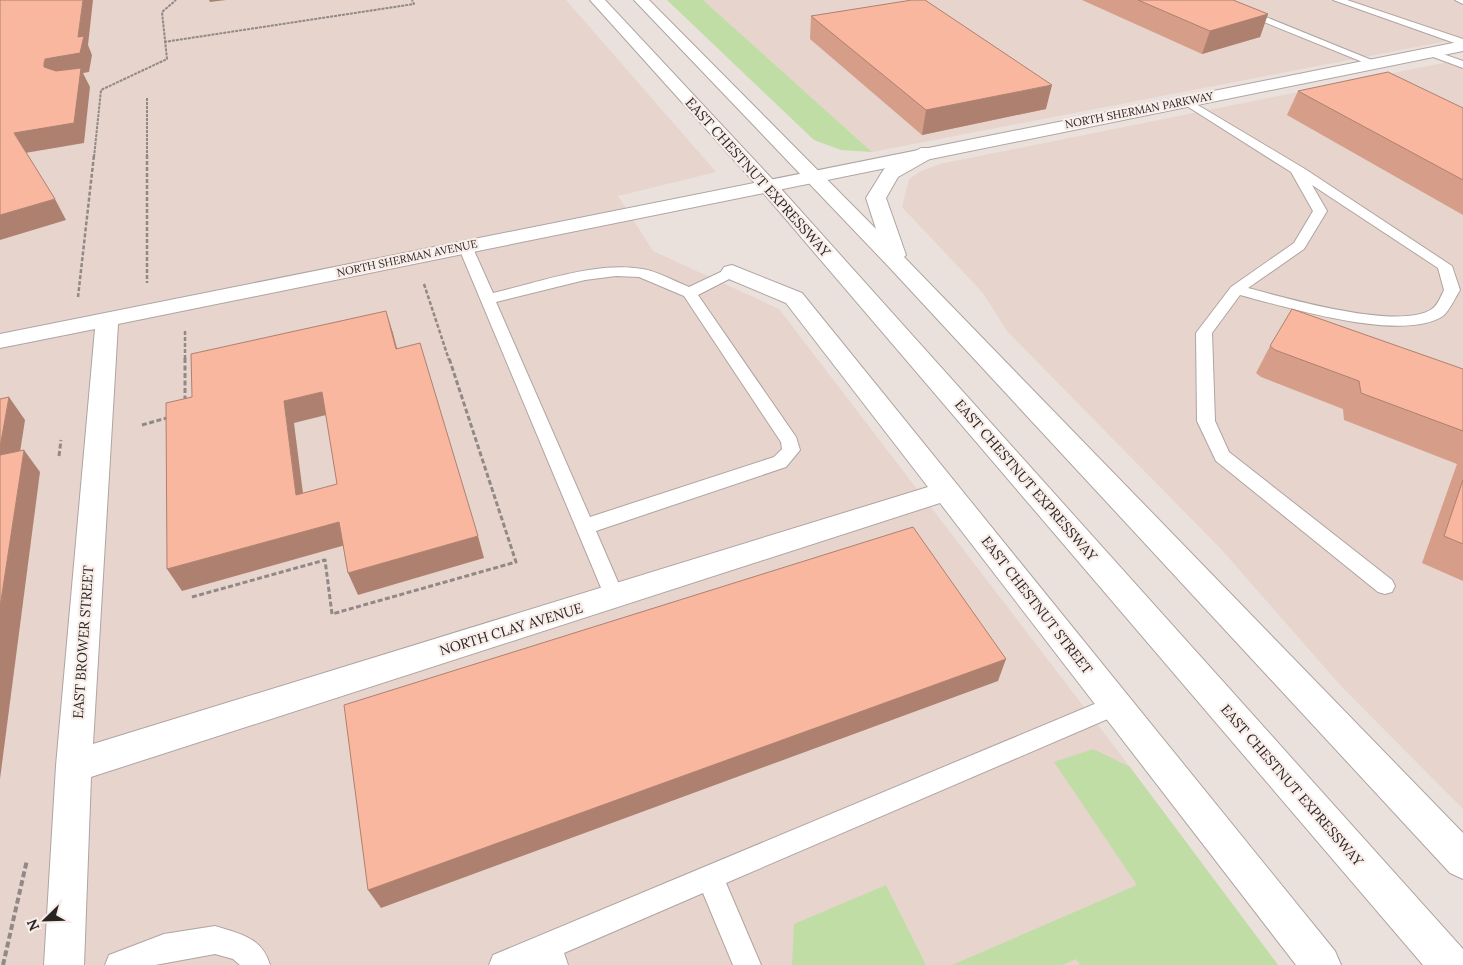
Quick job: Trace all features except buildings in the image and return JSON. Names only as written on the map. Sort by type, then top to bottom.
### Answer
[{"type":"street","name":"EAST CHESTNUT EXPRESSWAY","points":[[597,0],[767,185],[1450,965]]},
{"type":"street","points":[[641,0],[897,262],[1463,860]]},
{"type":"street","name":"NORTH SHERMAN PARKWAY","points":[[814,176],[1463,44]]},
{"type":"street","points":[[897,262],[876,198],[891,173],[928,152]]},
{"type":"street","name":"NORTH SHERMAN AVENUE","points":[[0,341],[814,176]]},
{"type":"street","name":"EAST CHESTNUT STREET","points":[[732,272],[794,298],[1321,965]]},
{"type":"street","name":"EAST BROWER STREET","points":[[64,965],[74,766],[107,319]]},
{"type":"street","name":"NORTH CLAY AVENUE","points":[[74,766],[947,491]]},
{"type":"lane","points":[[1215,0],[1374,63]]},
{"type":"lane","points":[[1338,0],[1463,44]]},
{"type":"lane","points":[[1429,52],[1463,65]]},
{"type":"lane","points":[[1186,101],[1445,266],[1452,290],[1437,313],[1409,322],[1370,320],[1236,290]]},
{"type":"lane","points":[[1296,170],[1320,211],[1299,246],[1236,290],[1204,333],[1206,421],[1222,456],[1385,586]]},
{"type":"lane","points":[[465,246],[614,596]]},
{"type":"lane","points":[[488,299],[585,276],[616,272],[640,273],[688,293],[790,441],[791,450],[780,462],[584,527]]},
{"type":"lane","points":[[688,293],[732,272]]},
{"type":"lane","points":[[503,965],[551,955],[710,878],[1116,705]]},
{"type":"lane","points":[[710,878],[747,965]]},
{"type":"lane","points":[[119,965],[164,948],[215,940],[240,948],[254,958],[256,965]]},
{"type":"path","points":[[76,305],[101,90],[167,59],[162,12],[176,0]]},
{"type":"path","points":[[164,42],[414,4],[412,0]]},
{"type":"path","points":[[147,98],[147,286]]},
{"type":"path","points":[[192,597],[325,560],[332,614],[516,562],[422,276]]},
{"type":"path","points":[[185,324],[185,403]]},
{"type":"path","points":[[142,425],[176,416]]},
{"type":"path","points":[[61,435],[59,458],[65,464]]},
{"type":"path","points":[[3,965],[29,852]]},
{"type":"shaded area","points":[[0,0],[566,0],[716,172],[618,196],[653,251],[779,309],[1130,767],[1278,965],[0,965]]},
{"type":"shaded area","points":[[703,0],[1463,0],[1463,38],[872,152]]},
{"type":"shaded area","points":[[1463,59],[1463,809],[1340,685],[1221,549],[1007,331],[983,293],[902,207],[909,179],[921,171],[940,164]]},
{"type":"green space","points":[[667,0],[703,0],[872,152],[841,150],[814,140]]},
{"type":"green space","points":[[1093,749],[1130,767],[1278,965],[1080,965],[1076,959],[1063,965],[952,965],[1137,885],[1054,762]]},
{"type":"green space","points":[[886,885],[926,965],[792,965],[794,924]]}]
